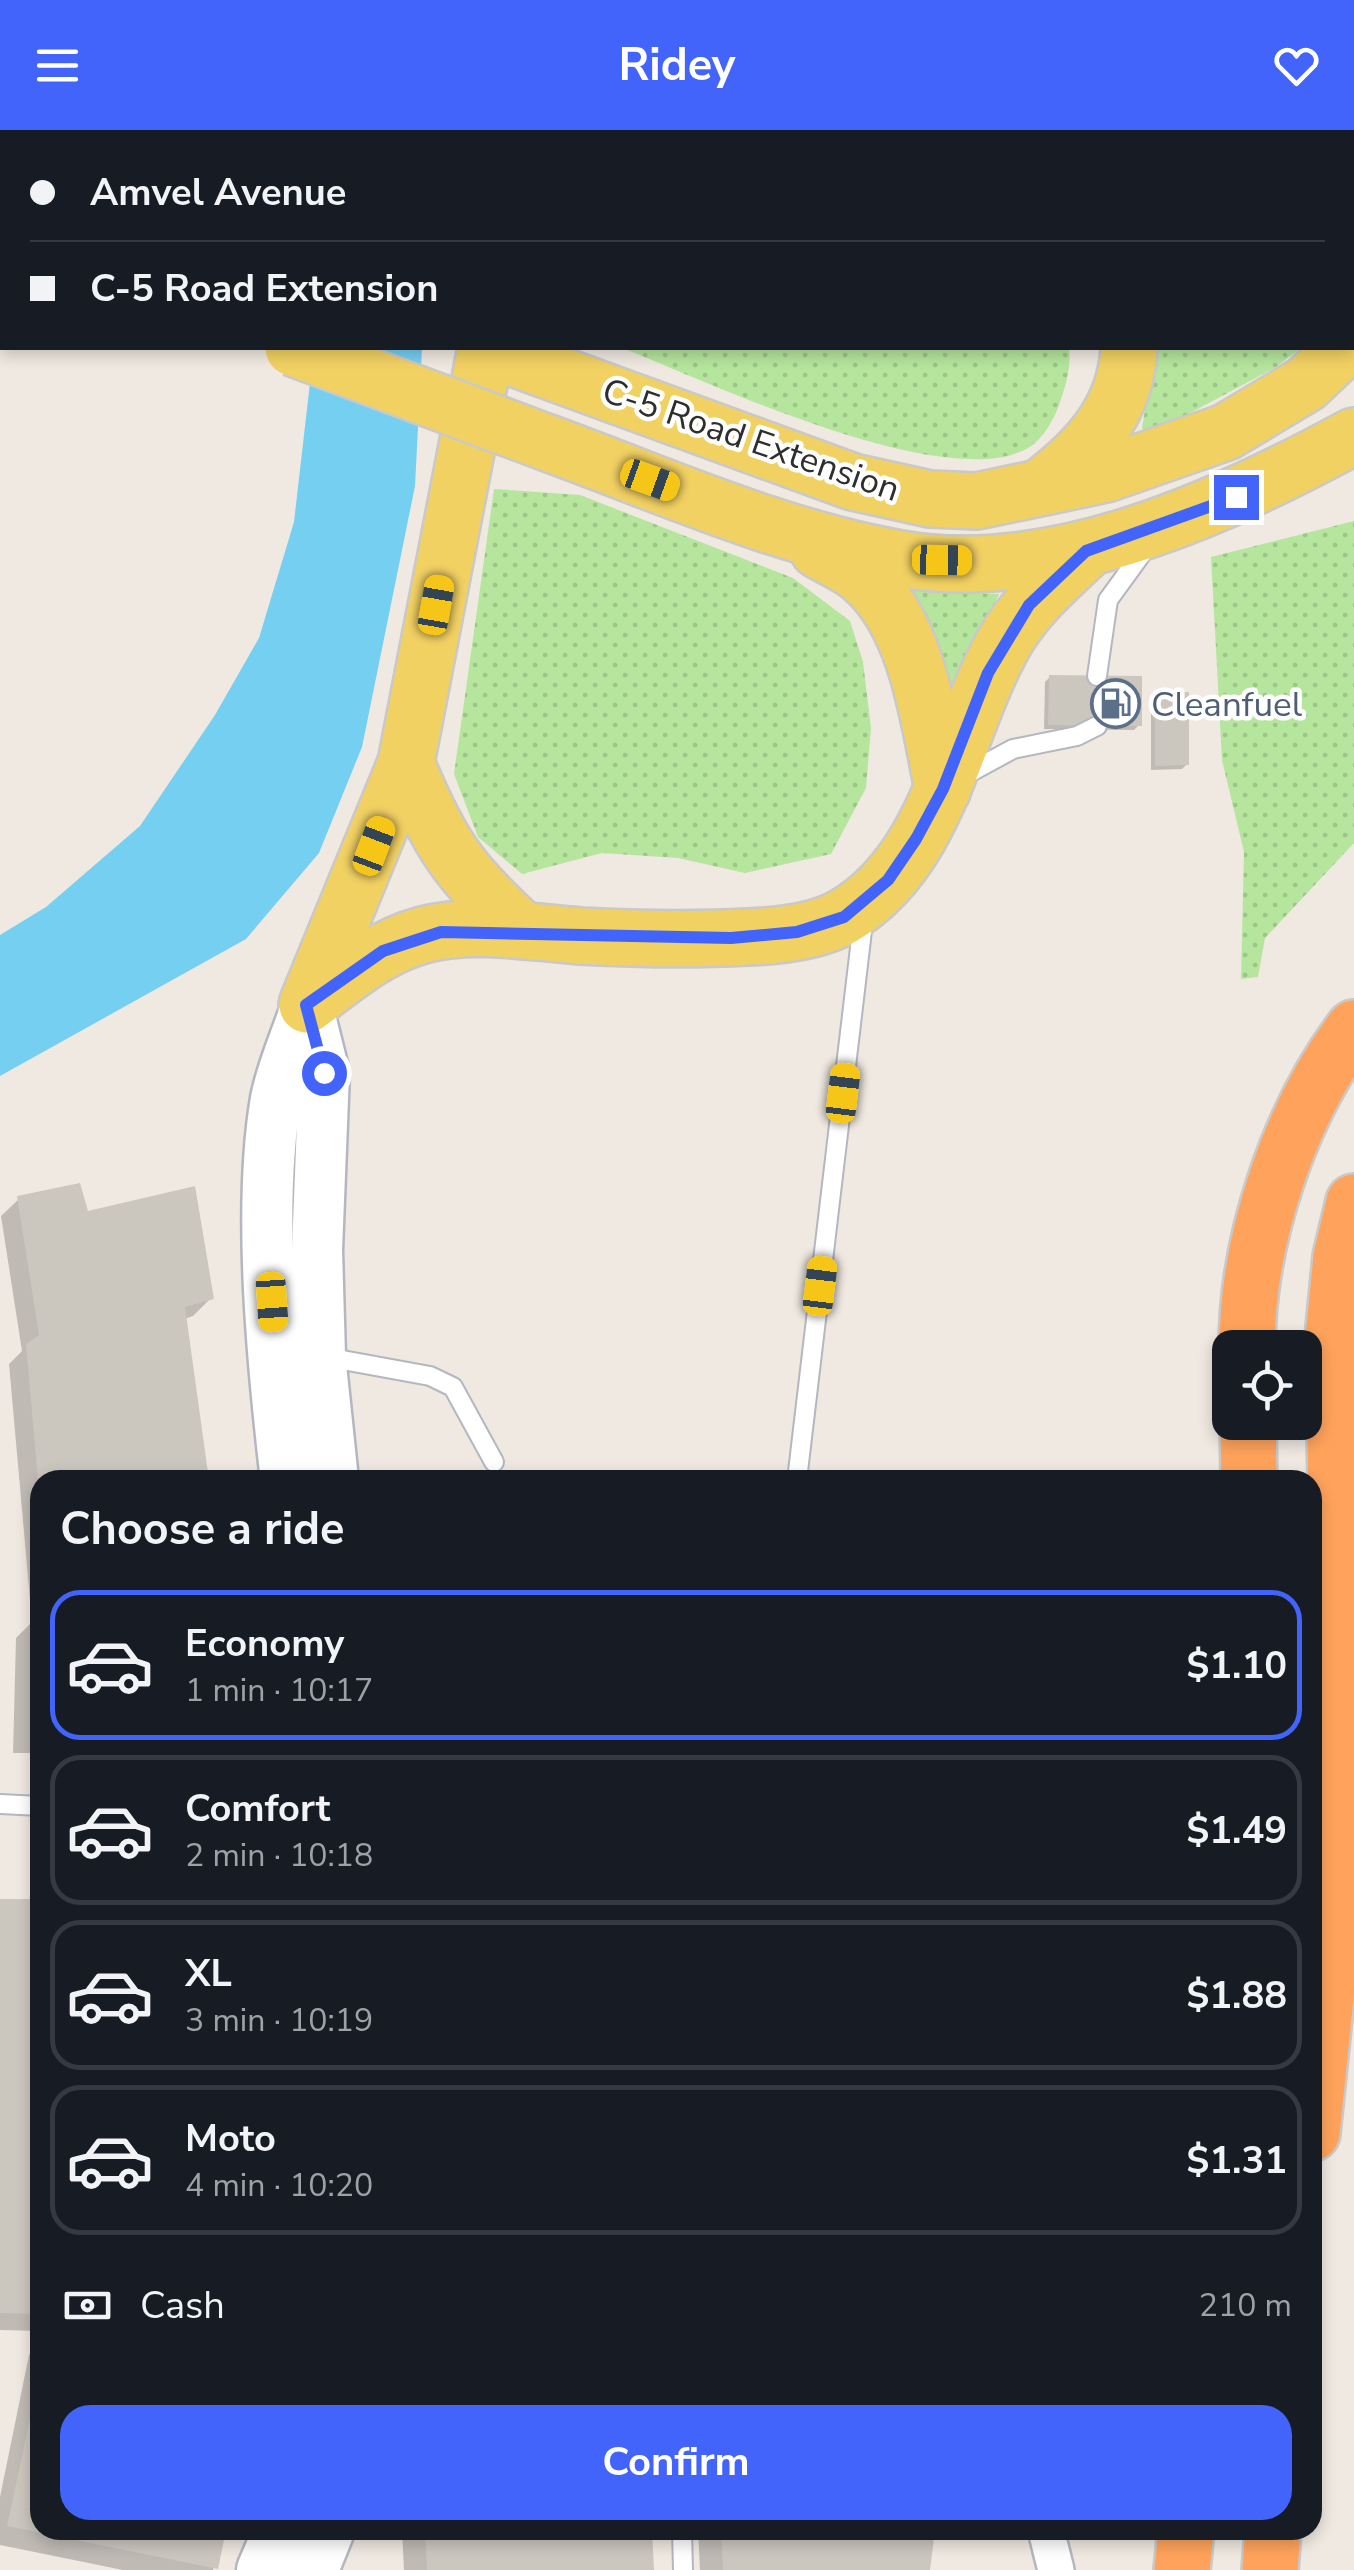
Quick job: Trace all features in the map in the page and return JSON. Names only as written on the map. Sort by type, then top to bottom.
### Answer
[{"type":"highway","points":[[1250,1330],[1264,1229],[1282,1170],[1322,1080],[1354,1028]]},
{"type":"highway","points":[[1322,2036],[1334,1919],[1342,1775],[1333,1338],[1341,1257],[1354,1202]]},
{"type":"highway","points":[[1249,1440],[1250,1470]]},
{"type":"highway","points":[[1182,2570],[1185,2540]]},
{"type":"highway","points":[[1270,2570],[1272,2540]]},
{"type":"main road","name":"C-5 Road Extension","points":[[298,350],[786,530],[904,560],[981,562],[1086,551],[1226,502],[1354,436]]},
{"type":"main road","points":[[285,1470],[272,1302],[270,1162],[277,1096],[306,1005],[406,763],[486,350]]},
{"type":"main road","name":"C-5 Road Extension","points":[[492,350],[853,482],[930,498],[978,501],[1034,492],[1162,457],[1226,432],[1306,384],[1342,350]]},
{"type":"main road","points":[[1034,492],[1082,456],[1096,439],[1122,389],[1129,350]]},
{"type":"main road","points":[[786,530],[864,578],[884,602],[914,669],[943,789]]},
{"type":"main road","points":[[306,1005],[357,967],[404,942],[441,932],[522,930],[638,939],[765,936],[824,925],[866,900],[888,880],[943,789],[973,705],[1006,638],[1029,605],[1086,551]]},
{"type":"main road","points":[[406,763],[450,854],[467,880],[522,930]]},
{"type":"main road","points":[[306,1005],[324,1073],[316,1189],[320,1356],[332,1470]]},
{"type":"main road","points":[[262,2570],[275,2540]]},
{"type":"main road","points":[[314,2570],[326,2540]]},
{"type":"street","points":[[1048,2540],[1056,2570]]},
{"type":"lane","points":[[1097,676],[1108,600],[1166,521]]},
{"type":"lane","points":[[943,789],[1013,749],[1076,736],[1097,726]]},
{"type":"lane","points":[[798,1470],[866,900]]},
{"type":"lane","points":[[320,1356],[430,1376],[454,1387],[494,1462]]},
{"type":"lane","points":[[0,1804],[30,1806]]},
{"type":"lane","points":[[682,2540],[683,2570]]},
{"type":"green space","points":[[627,350],[1069,350],[1067,380],[1053,420],[1044,433],[1028,448],[990,459],[942,457],[885,446],[766,407]]},
{"type":"green space","points":[[1155,350],[1298,350],[1276,367],[1149,435],[1142,428]]},
{"type":"green space","points":[[494,489],[580,495],[793,578],[850,621],[863,662],[871,728],[866,788],[831,854],[745,873],[678,858],[602,853],[522,874],[478,837],[454,774]]},
{"type":"green space","points":[[1354,521],[1354,843],[1265,938],[1258,977],[1241,979],[1244,852],[1222,760],[1211,557]]},
{"type":"green space","points":[[906,590],[999,594],[948,704],[935,644]]},
{"type":"water","points":[[314,350],[422,350],[415,486],[362,747],[319,853],[246,939],[0,1076],[0,935],[46,907],[140,826],[215,715],[259,638],[294,522]]},
{"type":"building","points":[[1049,675],[1142,676],[1142,726],[1048,725]]},
{"type":"building","points":[[1155,692],[1189,692],[1189,765],[1155,766]]},
{"type":"building","points":[[80,1183],[88,1211],[195,1186],[214,1299],[185,1307],[208,1470],[37,1470],[26,1344],[39,1335],[17,1196]]},
{"type":"building","points":[[0,1899],[30,1899],[30,2314],[0,2313]]},
{"type":"building","points":[[30,2419],[30,2531],[7,2526]]},
{"type":"building","points":[[76,2540],[224,2540],[218,2569]]},
{"type":"building","points":[[426,2540],[652,2540],[654,2570],[427,2570]]},
{"type":"building","points":[[722,2540],[934,2540],[930,2570],[723,2570]]},
{"type":"place","name":"Cleanfuel","points":[[1116,704]]},
{"type":"route","points":[[324,1073],[306,1005],[383,951],[422,936],[522,930],[638,939],[731,938],[797,932],[844,917],[888,880],[916,839],[943,789],[988,673],[1029,605],[1086,551],[1236,497]]}]
